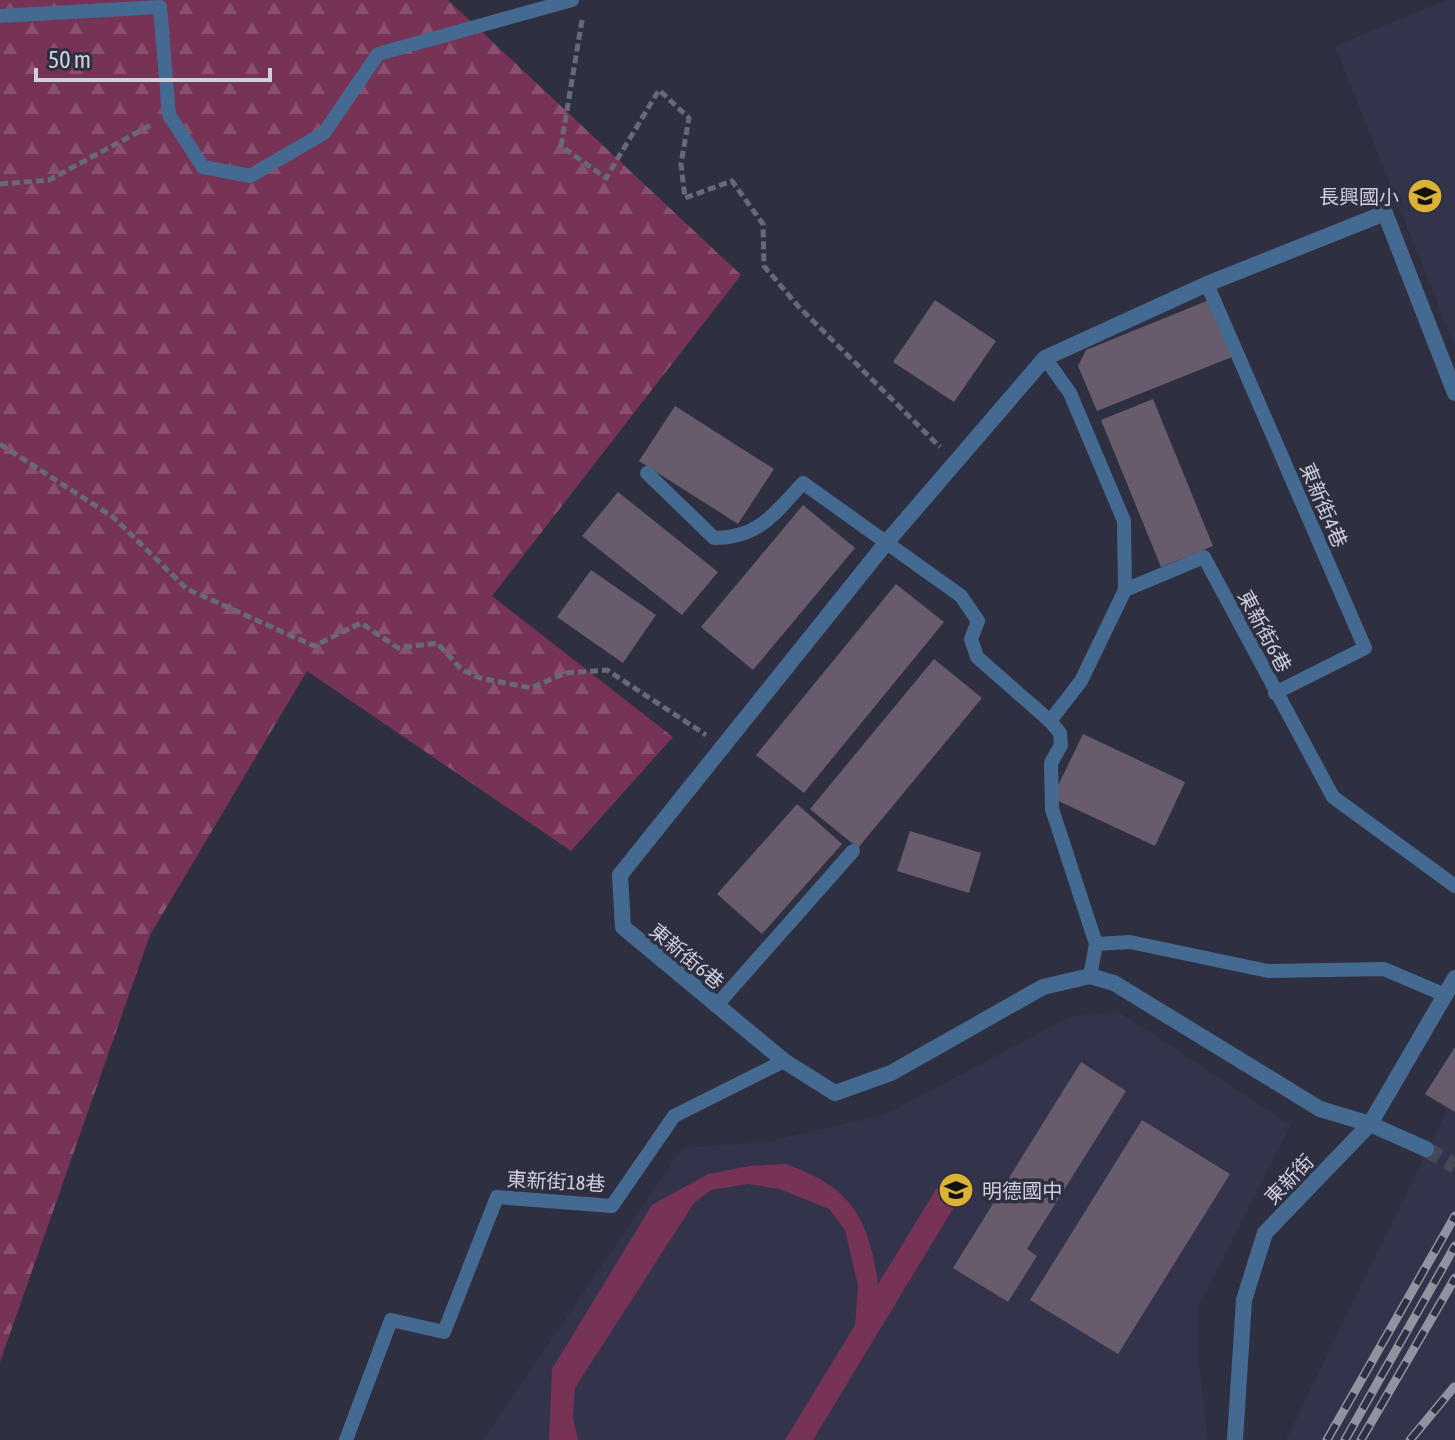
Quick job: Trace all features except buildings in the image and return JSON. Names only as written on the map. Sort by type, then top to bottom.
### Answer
[{"type":"street","points":[[886,543],[1045,358],[1207,284],[1385,213],[1455,393]]},
{"type":"street","name":"東新街6巷","points":[[886,543],[620,875],[623,927],[784,1061],[835,1093],[891,1073],[1043,987],[1090,976]]},
{"type":"street","points":[[1090,976],[1114,983],[1320,1109],[1370,1124],[1419,1145]]},
{"type":"street","name":"東新街","points":[[1235,1440],[1244,1300],[1265,1233],[1370,1124],[1455,978]]},
{"type":"lane","points":[[0,16],[160,7],[169,115],[203,167],[250,176],[324,133],[378,54],[572,0]]},
{"type":"lane","name":"東新街4巷","points":[[1207,284],[1365,648],[1275,693]]},
{"type":"lane","points":[[1045,358],[1070,393],[1124,521],[1125,590],[1081,681],[1050,721]]},
{"type":"lane","points":[[647,473],[714,538],[729,538],[759,529],[803,483],[961,596],[978,621],[971,639],[977,657],[1060,733],[1061,745],[1051,763],[1052,809],[1096,944],[1090,976]]},
{"type":"lane","name":"東新街6巷","points":[[1125,590],[1204,557],[1333,797],[1455,886]]},
{"type":"lane","points":[[716,1006],[853,851]]},
{"type":"lane","points":[[1096,944],[1130,942],[1268,971],[1384,969],[1445,995]]},
{"type":"lane","name":"東新街18巷","points":[[346,1440],[391,1320],[444,1332],[497,1197],[612,1206],[674,1116],[784,1061]]},
{"type":"path","points":[[586,11],[580,23],[561,146],[606,178],[659,90],[689,118],[681,164],[685,198],[732,181],[763,224],[764,266],[798,306],[955,462]]},
{"type":"path","points":[[0,184],[49,180],[169,115]]},
{"type":"path","points":[[0,444],[113,517],[187,589],[314,646],[361,623],[398,648],[437,643],[462,670],[480,678],[518,686],[531,688],[565,673],[607,670],[723,746]]},
{"type":"shaded area","name":"長興國小","points":[[1446,0],[1455,0],[1455,347],[1335,46]]},
{"type":"shaded area","name":"明德國中","points":[[1117,1011],[1291,1125],[1199,1305],[1199,1365],[1208,1440],[483,1440],[682,1148],[766,1142],[886,1114],[1071,1016]]},
{"type":"shaded area","points":[[1455,1047],[1455,1440],[1286,1440],[1447,1110],[1425,1094]]},
{"type":"green space","points":[[0,0],[448,0],[741,275],[492,596],[673,737],[571,851],[307,671],[150,935],[0,1362]]},
{"type":"green space","points":[[785,1164],[826,1183],[852,1207],[869,1240],[878,1284],[937,1188],[957,1202],[813,1440],[785,1440],[855,1325],[858,1286],[845,1230],[829,1209],[779,1189],[748,1184],[711,1190],[694,1203],[575,1388],[573,1418],[578,1440],[549,1440],[552,1369],[652,1205],[708,1174],[749,1166]]},
{"type":"tunnel","points":[[1426,1149],[1455,1166]]},
{"type":"railway","points":[[1327,1440],[1455,1216]]},
{"type":"railway","points":[[1345,1440],[1455,1246]]},
{"type":"railway","points":[[1361,1440],[1455,1278]]},
{"type":"railway","points":[[1410,1440],[1454,1387]]},
{"type":"place","name":"長興國小","points":[[1425,196]]},
{"type":"place","name":"明德國中","points":[[956,1190]]}]
